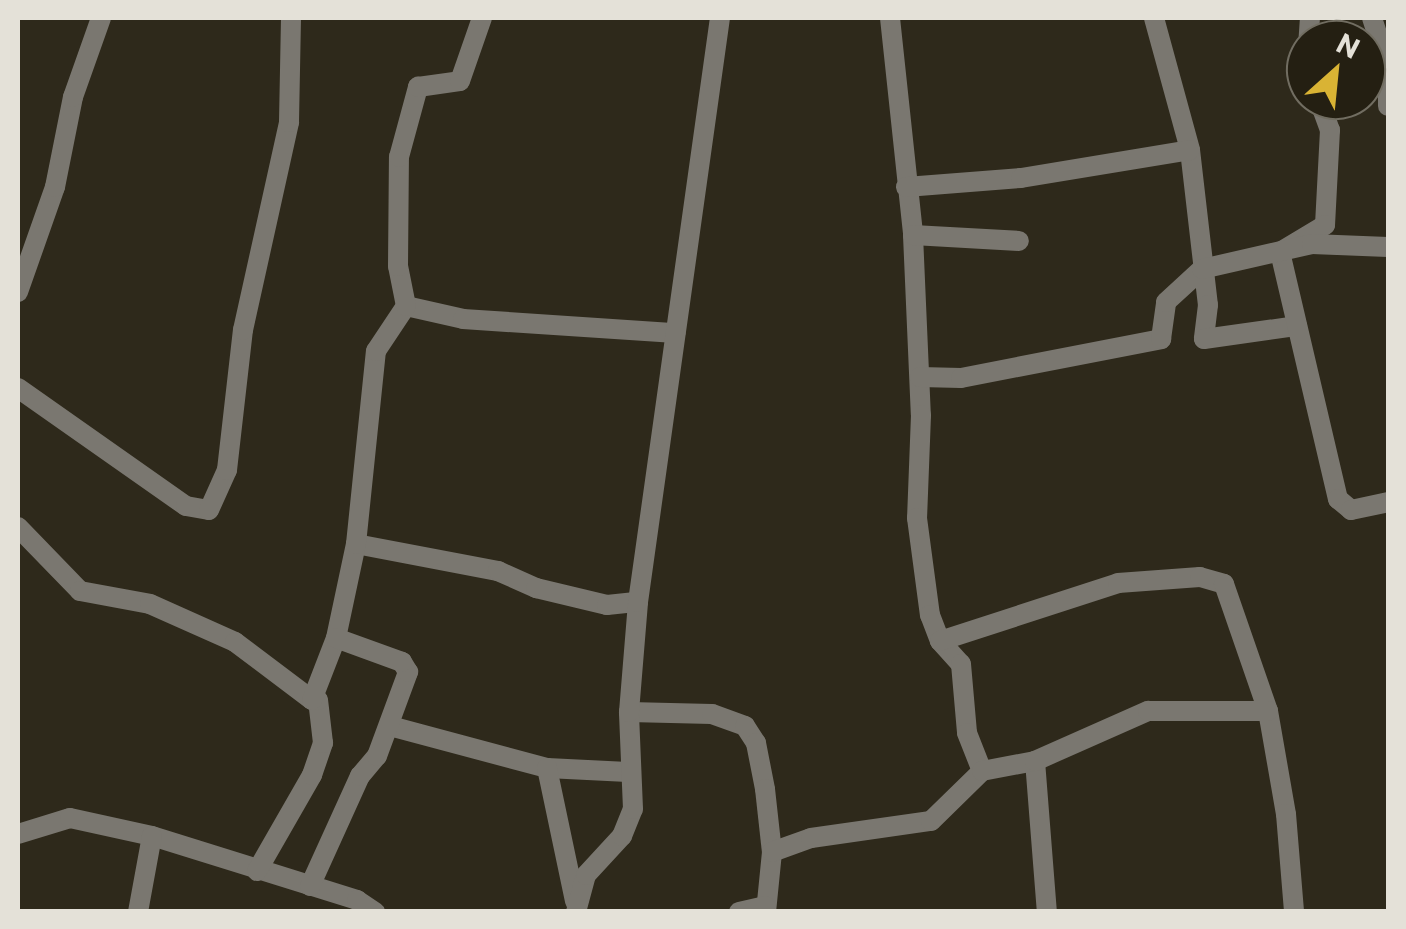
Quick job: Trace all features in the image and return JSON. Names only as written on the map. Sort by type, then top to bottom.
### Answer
[{"type":"street","points":[[18,292],[55,187],[74,97],[101,18]]},
{"type":"street","points":[[18,388],[186,506],[209,510],[227,470],[243,330],[289,122],[291,18]]},
{"type":"street","points":[[312,700],[336,638],[356,544],[376,351],[406,306],[398,266],[398,158],[418,86],[460,81],[482,18]]},
{"type":"street","points":[[575,906],[586,875],[622,836],[633,808],[628,772],[629,712],[638,602],[720,18]]},
{"type":"street","points":[[890,18],[913,235],[920,377],[917,518],[940,641],[961,664],[967,733],[982,772]]},
{"type":"street","points":[[1154,18],[1190,150],[1208,304],[1204,339],[1297,326]]},
{"type":"street","points":[[1372,18],[1388,67]]},
{"type":"street","points":[[1388,80],[1388,106]]},
{"type":"street","points":[[1280,252],[1325,225],[1330,130],[1327,120]]},
{"type":"street","points":[[906,187],[1021,178],[1190,150]]},
{"type":"street","points":[[913,235],[1019,241]]},
{"type":"street","points":[[920,377],[961,378],[1161,338],[1166,302],[1202,269],[1312,244],[1388,247]]},
{"type":"street","points":[[1280,252],[1338,498],[1351,510],[1388,502]]},
{"type":"street","points":[[406,306],[462,319],[676,333]]},
{"type":"street","points":[[18,528],[80,591],[150,604],[235,642],[312,700],[318,700],[318,759],[257,870]]},
{"type":"street","points":[[356,544],[498,571],[536,588],[607,604],[638,602]]},
{"type":"street","points":[[940,641],[1118,583],[1200,577],[1224,584],[1268,711],[1286,814],[1294,912]]},
{"type":"street","points":[[310,886],[390,726],[408,672],[402,662],[336,638]]},
{"type":"street","points":[[772,852],[812,838],[931,822],[982,772],[1035,761],[1148,710],[1268,711]]},
{"type":"street","points":[[629,712],[712,714],[745,726],[756,743],[772,852],[766,909],[738,912]]},
{"type":"street","points":[[390,726],[547,768],[628,772]]},
{"type":"street","points":[[1035,761],[1048,912]]},
{"type":"street","points":[[547,768],[575,906]]},
{"type":"street","points":[[18,834],[70,818],[152,836],[310,886],[374,912]]},
{"type":"street","points":[[138,912],[152,836]]}]
